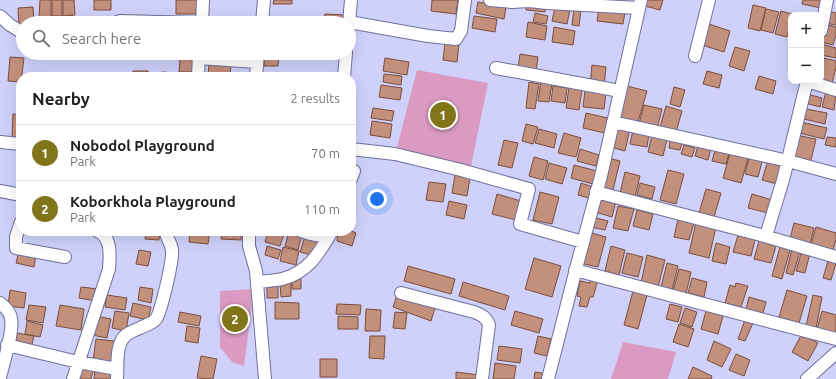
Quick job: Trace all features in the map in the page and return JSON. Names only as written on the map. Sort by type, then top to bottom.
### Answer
[{"type":"street","points":[[202,16],[203,0]]},
{"type":"street","points":[[263,16],[264,0]]},
{"type":"street","points":[[350,16],[351,0]]},
{"type":"street","points":[[356,24],[456,39],[460,31],[465,0]]},
{"type":"street","points":[[490,0],[512,2],[529,1],[640,4],[602,176],[596,192],[548,379]]},
{"type":"street","points":[[695,56],[709,0]]},
{"type":"street","points":[[824,22],[830,5]]},
{"type":"street","points":[[0,16],[16,29]]},
{"type":"street","points":[[198,72],[199,60]]},
{"type":"street","points":[[256,72],[258,60]]},
{"type":"street","points":[[344,72],[345,60]]},
{"type":"street","points":[[496,68],[620,91]]},
{"type":"street","points":[[766,236],[788,161],[806,84]]},
{"type":"street","points":[[817,84],[836,90]]},
{"type":"street","points":[[614,122],[788,161],[836,174]]},
{"type":"street","points":[[0,142],[16,144]]},
{"type":"street","points":[[356,150],[395,154],[529,189],[520,224],[583,242]]},
{"type":"street","points":[[0,192],[16,194]]},
{"type":"street","points":[[596,192],[766,236],[836,257]]},
{"type":"street","points":[[16,236],[16,248],[65,257]]},
{"type":"street","points":[[72,379],[108,269],[110,257],[109,246],[105,236]]},
{"type":"street","points":[[7,346],[78,362],[117,374],[121,341],[126,335],[156,319],[170,272],[172,244],[167,236]]},
{"type":"street","points":[[249,236],[250,246],[256,271],[265,379]]},
{"type":"street","points":[[257,282],[281,279],[304,268],[312,262],[320,252],[329,236]]},
{"type":"street","points":[[576,270],[836,339]]},
{"type":"street","points":[[401,293],[481,314],[486,319],[489,325],[482,379]]},
{"type":"street","points":[[0,303],[9,312],[11,319],[11,328],[0,378]]},
{"type":"street","points":[[807,379],[836,354]]},
{"type":"shaded area","points":[[417,70],[488,83],[470,171],[397,147]]},
{"type":"shaded area","points":[[254,289],[244,366],[232,362],[220,347],[220,291]]},
{"type":"shaded area","points":[[623,342],[676,352],[668,379],[611,379]]},
{"type":"building","points":[[40,0],[51,0],[51,16],[39,16]]},
{"type":"building","points":[[52,0],[62,0],[62,16],[52,16]]},
{"type":"building","points":[[63,0],[74,0],[75,15],[63,16]]},
{"type":"building","points":[[94,0],[111,0],[111,10],[94,10]]},
{"type":"building","points":[[176,0],[197,0],[196,14],[176,14]]},
{"type":"building","points":[[274,0],[292,0],[292,4],[273,4]]},
{"type":"building","points":[[432,0],[458,0],[456,14],[431,11]]},
{"type":"building","points":[[643,0],[663,0],[660,10],[641,5]]},
{"type":"building","points":[[803,0],[823,0],[821,8],[802,4]]},
{"type":"building","points":[[478,2],[506,7],[504,19],[476,13]]},
{"type":"building","points":[[526,3],[546,4],[545,12],[526,10]]},
{"type":"building","points":[[753,5],[766,8],[760,31],[748,28]]},
{"type":"building","points":[[33,7],[34,16],[18,16],[18,8]]},
{"type":"building","points":[[555,7],[570,10],[567,24],[552,21]]},
{"type":"building","points":[[574,8],[581,9],[579,26],[572,25]]},
{"type":"building","points":[[599,9],[625,12],[623,24],[597,21]]},
{"type":"building","points":[[766,9],[779,12],[773,33],[761,30]]},
{"type":"building","points":[[781,11],[788,13],[787,37],[775,34]]},
{"type":"building","points":[[828,11],[836,13],[836,25],[825,23]]},
{"type":"building","points":[[535,13],[548,16],[546,24],[533,22]]},
{"type":"building","points":[[325,14],[345,15],[345,16],[325,16]]},
{"type":"building","points":[[474,16],[497,19],[495,32],[472,28]]},
{"type":"building","points":[[528,22],[547,26],[545,40],[526,37]]},
{"type":"building","points":[[709,24],[730,31],[724,52],[702,45]]},
{"type":"building","points":[[824,24],[836,27],[836,35],[833,45],[824,43]]},
{"type":"building","points":[[554,27],[575,31],[573,45],[552,42]]},
{"type":"building","points":[[445,42],[459,44],[457,62],[443,60]]},
{"type":"building","points":[[824,45],[836,48],[836,58],[824,56]]},
{"type":"building","points":[[735,47],[750,51],[744,71],[729,66]]},
{"type":"building","points":[[520,54],[538,57],[536,72],[518,68]]},
{"type":"building","points":[[10,57],[16,57],[16,60],[24,60],[22,72],[16,72],[16,82],[8,81]]},
{"type":"building","points":[[385,58],[409,62],[407,75],[383,71]]},
{"type":"building","points":[[824,58],[836,61],[832,84],[824,82]]},
{"type":"building","points":[[180,60],[194,60],[193,72],[179,72]]},
{"type":"building","points":[[264,60],[278,60],[278,66],[264,66]]},
{"type":"building","points":[[209,64],[231,64],[230,72],[208,72]]},
{"type":"building","points":[[592,65],[606,67],[604,86],[590,85]]},
{"type":"building","points":[[133,71],[148,71],[148,72]]},
{"type":"building","points":[[707,71],[722,75],[719,88],[703,84]]},
{"type":"building","points":[[384,74],[402,76],[401,85],[383,82]]},
{"type":"building","points":[[759,76],[776,81],[773,94],[755,89]]},
{"type":"building","points":[[541,81],[552,83],[549,102],[538,101]]},
{"type":"building","points":[[529,82],[539,84],[535,109],[526,108]]},
{"type":"building","points":[[381,85],[402,88],[400,100],[379,97]]},
{"type":"building","points":[[623,85],[647,91],[638,122],[615,116]]},
{"type":"building","points":[[553,86],[567,88],[565,103],[551,101]]},
{"type":"building","points":[[569,87],[582,89],[579,110],[566,108]]},
{"type":"building","points":[[674,87],[685,90],[680,107],[670,104]]},
{"type":"building","points":[[585,90],[606,92],[604,109],[583,107]]},
{"type":"building","points":[[826,91],[836,93],[834,110],[822,107]]},
{"type":"building","points":[[807,94],[822,98],[820,107],[805,103]]},
{"type":"building","points":[[644,105],[662,109],[657,129],[639,124]]},
{"type":"building","points":[[666,106],[682,111],[676,132],[660,127]]},
{"type":"building","points":[[373,108],[394,111],[392,121],[371,118]]},
{"type":"building","points":[[806,109],[827,113],[825,124],[804,119]]},
{"type":"building","points":[[586,113],[612,119],[609,134],[583,128]]},
{"type":"building","points":[[13,114],[16,114],[16,139],[12,139]]},
{"type":"building","points":[[372,121],[392,124],[390,138],[370,135]]},
{"type":"building","points":[[801,122],[827,128],[824,139],[799,133]]},
{"type":"building","points":[[526,124],[538,127],[533,144],[522,141]]},
{"type":"building","points":[[618,127],[630,129],[625,151],[614,148]]},
{"type":"building","points":[[539,129],[557,134],[554,148],[535,143]]},
{"type":"building","points":[[633,130],[649,134],[647,147],[630,144]]},
{"type":"building","points":[[564,133],[581,138],[576,157],[558,153]]},
{"type":"building","points":[[652,135],[667,139],[663,156],[648,152]]},
{"type":"building","points":[[796,135],[816,139],[810,164],[790,160]]},
{"type":"building","points":[[827,137],[836,138],[836,147],[825,145]]},
{"type":"building","points":[[504,140],[518,143],[512,168],[498,165]]},
{"type":"building","points":[[670,140],[682,143],[680,150],[669,148]]},
{"type":"building","points":[[684,145],[695,148],[692,157],[681,154]]},
{"type":"building","points":[[698,146],[711,149],[708,160],[695,156]]},
{"type":"building","points":[[716,147],[730,151],[726,164],[712,161]]},
{"type":"building","points":[[580,149],[599,155],[596,166],[577,161]]},
{"type":"building","points":[[730,153],[748,158],[741,183],[723,178]]},
{"type":"building","points":[[750,154],[763,158],[758,177],[745,174]]},
{"type":"building","points":[[534,157],[548,161],[543,180],[529,176]]},
{"type":"building","points":[[608,158],[620,161],[613,190],[600,187]]},
{"type":"building","points":[[768,160],[783,165],[777,184],[762,180]]},
{"type":"building","points":[[549,163],[567,168],[562,184],[545,179]]},
{"type":"building","points":[[574,165],[597,171],[593,184],[571,178]]},
{"type":"building","points":[[668,170],[684,174],[676,204],[660,200]]},
{"type":"building","points":[[625,172],[640,176],[635,197],[620,193]]},
{"type":"building","points":[[455,175],[470,178],[467,196],[452,193]]},
{"type":"building","points":[[429,182],[446,184],[443,202],[426,200]]},
{"type":"building","points":[[581,183],[596,188],[592,199],[578,195]]},
{"type":"building","points":[[640,183],[655,187],[652,199],[637,195]]},
{"type":"building","points":[[706,189],[721,193],[714,217],[699,213]]},
{"type":"building","points":[[540,192],[559,197],[552,224],[533,220]]},
{"type":"building","points":[[497,194],[521,201],[516,220],[492,214]]},
{"type":"building","points":[[752,194],[772,200],[768,213],[748,208]]},
{"type":"building","points":[[599,197],[616,201],[612,217],[595,212]]},
{"type":"building","points":[[449,201],[467,205],[464,219],[446,215]]},
{"type":"building","points":[[618,206],[634,209],[628,231],[613,228]]},
{"type":"building","points":[[637,210],[653,214],[649,230],[633,226]]},
{"type":"building","points":[[592,217],[608,221],[605,230],[590,227]]},
{"type":"building","points":[[678,219],[694,223],[689,240],[674,237]]},
{"type":"building","points":[[696,222],[716,227],[709,258],[689,253]]},
{"type":"building","points":[[794,223],[814,228],[810,245],[790,239]]},
{"type":"building","points":[[816,227],[836,233],[833,251],[811,245]]},
{"type":"building","points":[[588,232],[606,237],[598,267],[580,263]]},
{"type":"building","points":[[738,235],[755,240],[751,256],[733,252]]},
{"type":"building","points":[[145,236],[159,236],[159,240],[145,239]]},
{"type":"building","points":[[190,236],[209,236],[208,244],[189,242]]},
{"type":"building","points":[[221,236],[241,236],[241,240],[221,239]]},
{"type":"building","points":[[267,236],[283,236],[280,246],[265,242]]},
{"type":"building","points":[[288,236],[302,236],[298,250],[285,246]]},
{"type":"building","points":[[305,236],[319,240],[314,256],[300,252]]},
{"type":"building","points":[[338,236],[355,236],[352,246],[337,241]]},
{"type":"building","points":[[759,241],[776,246],[771,263],[754,259]]},
{"type":"building","points":[[716,243],[730,247],[726,264],[712,261]]},
{"type":"building","points":[[267,246],[281,250],[278,259],[265,255]]},
{"type":"building","points":[[611,246],[625,250],[619,275],[605,271]]},
{"type":"building","points":[[283,247],[299,251],[296,265],[280,261]]},
{"type":"building","points":[[780,247],[790,250],[782,279],[772,276]]},
{"type":"building","points":[[792,249],[800,251],[793,275],[786,273]]},
{"type":"building","points":[[139,250],[151,252],[148,266],[136,264]]},
{"type":"building","points":[[802,250],[810,253],[805,273],[796,271]]},
{"type":"building","points":[[19,251],[36,255],[34,267],[16,263]]},
{"type":"building","points":[[627,253],[643,257],[638,277],[622,273]]},
{"type":"building","points":[[647,255],[665,260],[658,287],[641,283]]},
{"type":"building","points":[[534,258],[561,266],[552,297],[525,289]]},
{"type":"building","points":[[828,261],[836,263],[831,280],[823,278]]},
{"type":"building","points":[[667,263],[678,266],[672,290],[661,287]]},
{"type":"building","points":[[408,266],[455,279],[451,294],[404,281]]},
{"type":"building","points":[[679,269],[691,272],[686,294],[673,291]]},
{"type":"building","points":[[591,278],[598,280],[593,297],[590,297],[587,307],[579,306],[581,297],[577,296],[580,281],[590,283]]},
{"type":"building","points":[[692,278],[707,282],[704,297],[688,293]]},
{"type":"building","points":[[292,279],[301,279],[301,289],[292,289]]},
{"type":"building","points":[[463,282],[509,296],[505,310],[459,296]]},
{"type":"building","points":[[267,283],[278,283],[278,298],[267,298]]},
{"type":"building","points":[[291,283],[291,296],[281,297],[280,284]]},
{"type":"building","points":[[736,283],[748,286],[741,307],[725,303],[730,285],[735,287]]},
{"type":"building","points":[[81,287],[98,289],[96,301],[79,298]]},
{"type":"building","points":[[140,287],[153,289],[151,303],[138,300]]},
{"type":"building","points":[[10,290],[26,293],[24,308],[8,306]]},
{"type":"building","points":[[787,290],[807,296],[799,323],[779,317]]},
{"type":"building","points":[[633,291],[647,295],[638,329],[624,325]]},
{"type":"building","points":[[107,295],[127,298],[125,310],[105,307]]},
{"type":"building","points":[[397,295],[435,308],[431,321],[393,307]]},
{"type":"building","points":[[813,295],[822,297],[816,328],[806,326]]},
{"type":"building","points":[[749,297],[766,302],[763,313],[746,309]]},
{"type":"building","points":[[275,302],[299,303],[299,319],[275,319]]},
{"type":"building","points":[[133,303],[151,307],[148,320],[130,316]]},
{"type":"building","points":[[337,304],[361,305],[360,315],[336,314]]},
{"type":"building","points":[[670,304],[682,307],[678,322],[666,319]]},
{"type":"building","points":[[29,305],[46,307],[43,323],[26,320]]},
{"type":"building","points":[[60,305],[84,309],[81,330],[56,326]]},
{"type":"building","points":[[685,308],[697,312],[692,327],[680,323]]},
{"type":"building","points":[[366,309],[381,310],[380,331],[365,331]]},
{"type":"building","points":[[115,311],[129,313],[126,331],[112,328]]},
{"type":"building","points":[[515,311],[543,319],[539,333],[511,325]]},
{"type":"building","points":[[706,311],[723,316],[718,334],[701,329]]},
{"type":"building","points":[[822,311],[836,315],[836,335],[817,329]]},
{"type":"building","points":[[180,312],[201,316],[199,326],[178,322]]},
{"type":"building","points":[[395,312],[407,313],[405,329],[393,328]]},
{"type":"building","points":[[96,316],[111,319],[107,338],[92,335]]},
{"type":"building","points":[[338,316],[358,317],[358,329],[338,329]]},
{"type":"building","points":[[745,320],[753,323],[745,341],[738,339]]},
{"type":"building","points":[[27,321],[43,325],[40,337],[25,334]]},
{"type":"building","points":[[679,324],[694,329],[688,347],[673,342]]},
{"type":"building","points":[[187,326],[200,328],[198,343],[185,341]]},
{"type":"building","points":[[17,333],[34,336],[31,348],[15,345]]},
{"type":"building","points":[[802,334],[818,343],[808,361],[792,352]]},
{"type":"building","points":[[370,336],[385,336],[384,359],[369,358]]},
{"type":"building","points":[[538,336],[551,339],[547,356],[534,353]]},
{"type":"building","points":[[96,339],[114,341],[112,364],[93,361]]},
{"type":"building","points":[[714,341],[731,349],[722,367],[707,360]]},
{"type":"building","points":[[499,346],[522,349],[520,363],[497,360]]},
{"type":"building","points":[[736,354],[750,360],[744,376],[729,370]]},
{"type":"building","points":[[201,356],[217,359],[213,379],[197,378]]},
{"type":"building","points":[[320,359],[337,359],[337,377],[320,377]]},
{"type":"building","points":[[495,363],[516,366],[514,379],[493,379]]},
{"type":"building","points":[[79,365],[94,367],[91,379],[78,379]]},
{"type":"building","points":[[693,367],[712,376],[711,379],[688,379]]},
{"type":"building","points":[[95,369],[113,371],[112,379],[94,379]]},
{"type":"building","points":[[456,372],[479,375],[481,379],[456,379]]},
{"type":"building","points":[[535,372],[547,374],[547,379],[534,379]]},
{"type":"place","name":"Nobodol Playground","points":[[443,115]]},
{"type":"place","name":"Koborkhola Playground","points":[[235,319]]}]
